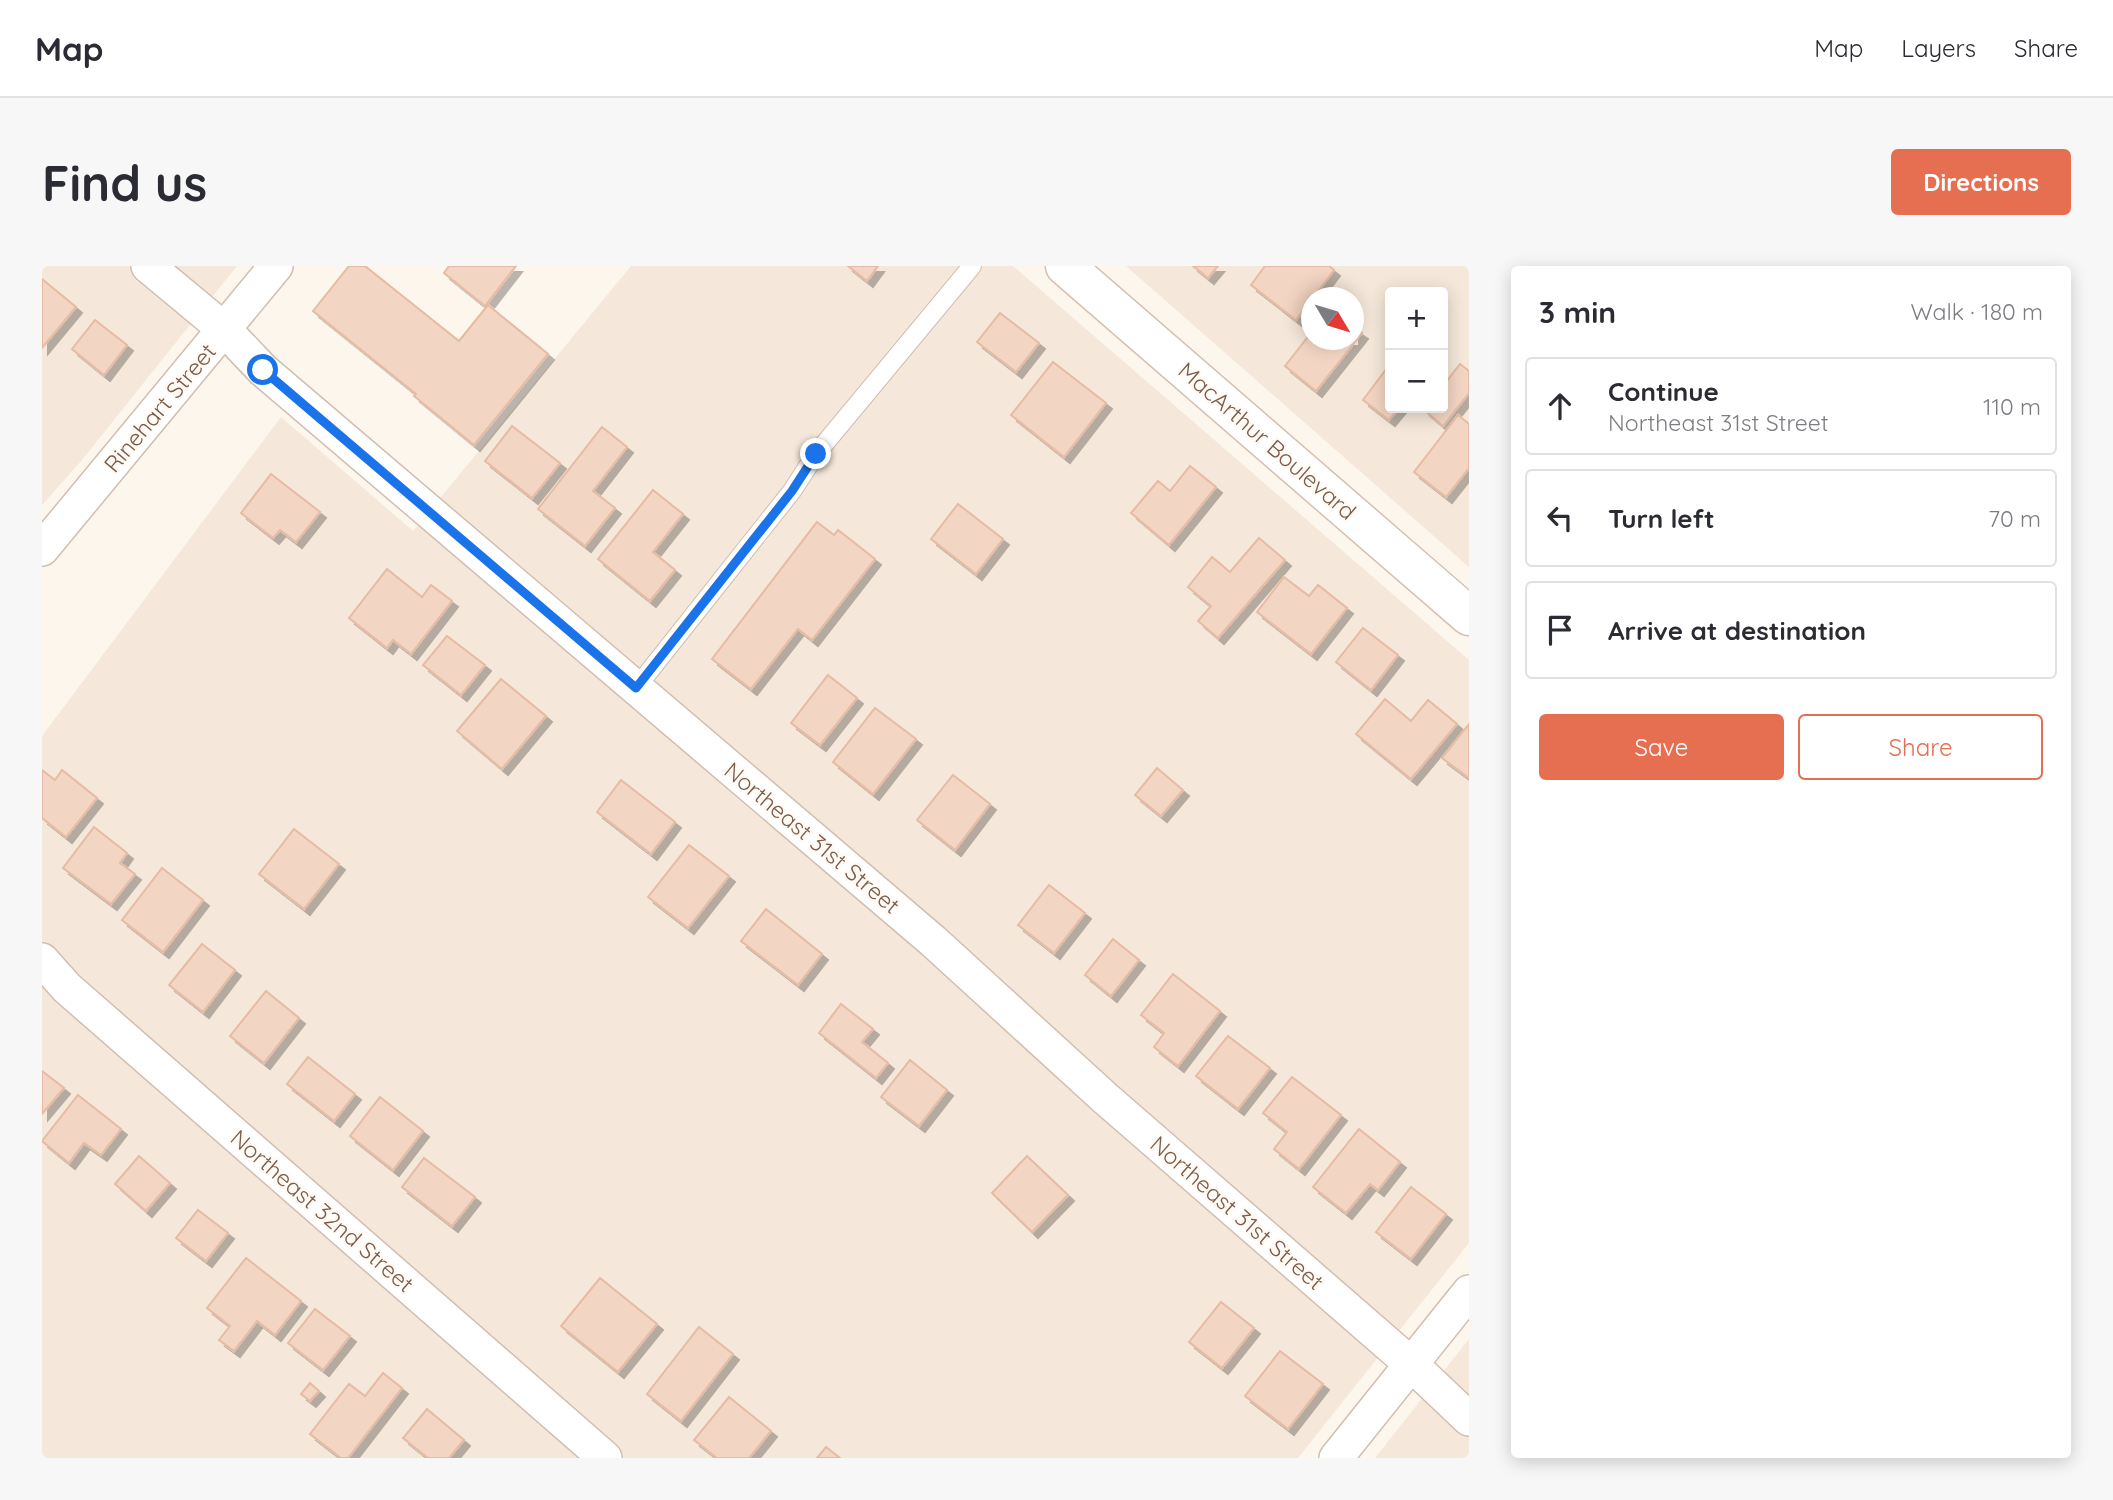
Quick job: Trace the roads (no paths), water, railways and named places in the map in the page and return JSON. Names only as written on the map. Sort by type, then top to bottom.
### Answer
[{"type":"main road","name":"MacArthur Boulevard","points":[[1065,266],[1469,615]]},
{"type":"street","name":"Northeast 31st Street","points":[[148,266],[225,330],[263,370],[933,941],[1105,1098],[1411,1364],[1469,1419]]},
{"type":"street","name":"Rinehart Street","points":[[42,549],[276,266]]},
{"type":"street","name":"Northeast 32nd Street","points":[[42,960],[67,988],[605,1458]]},
{"type":"street","points":[[1336,1458],[1469,1292]]},
{"type":"lane","points":[[636,688],[792,491],[816,454],[972,266]]}]
